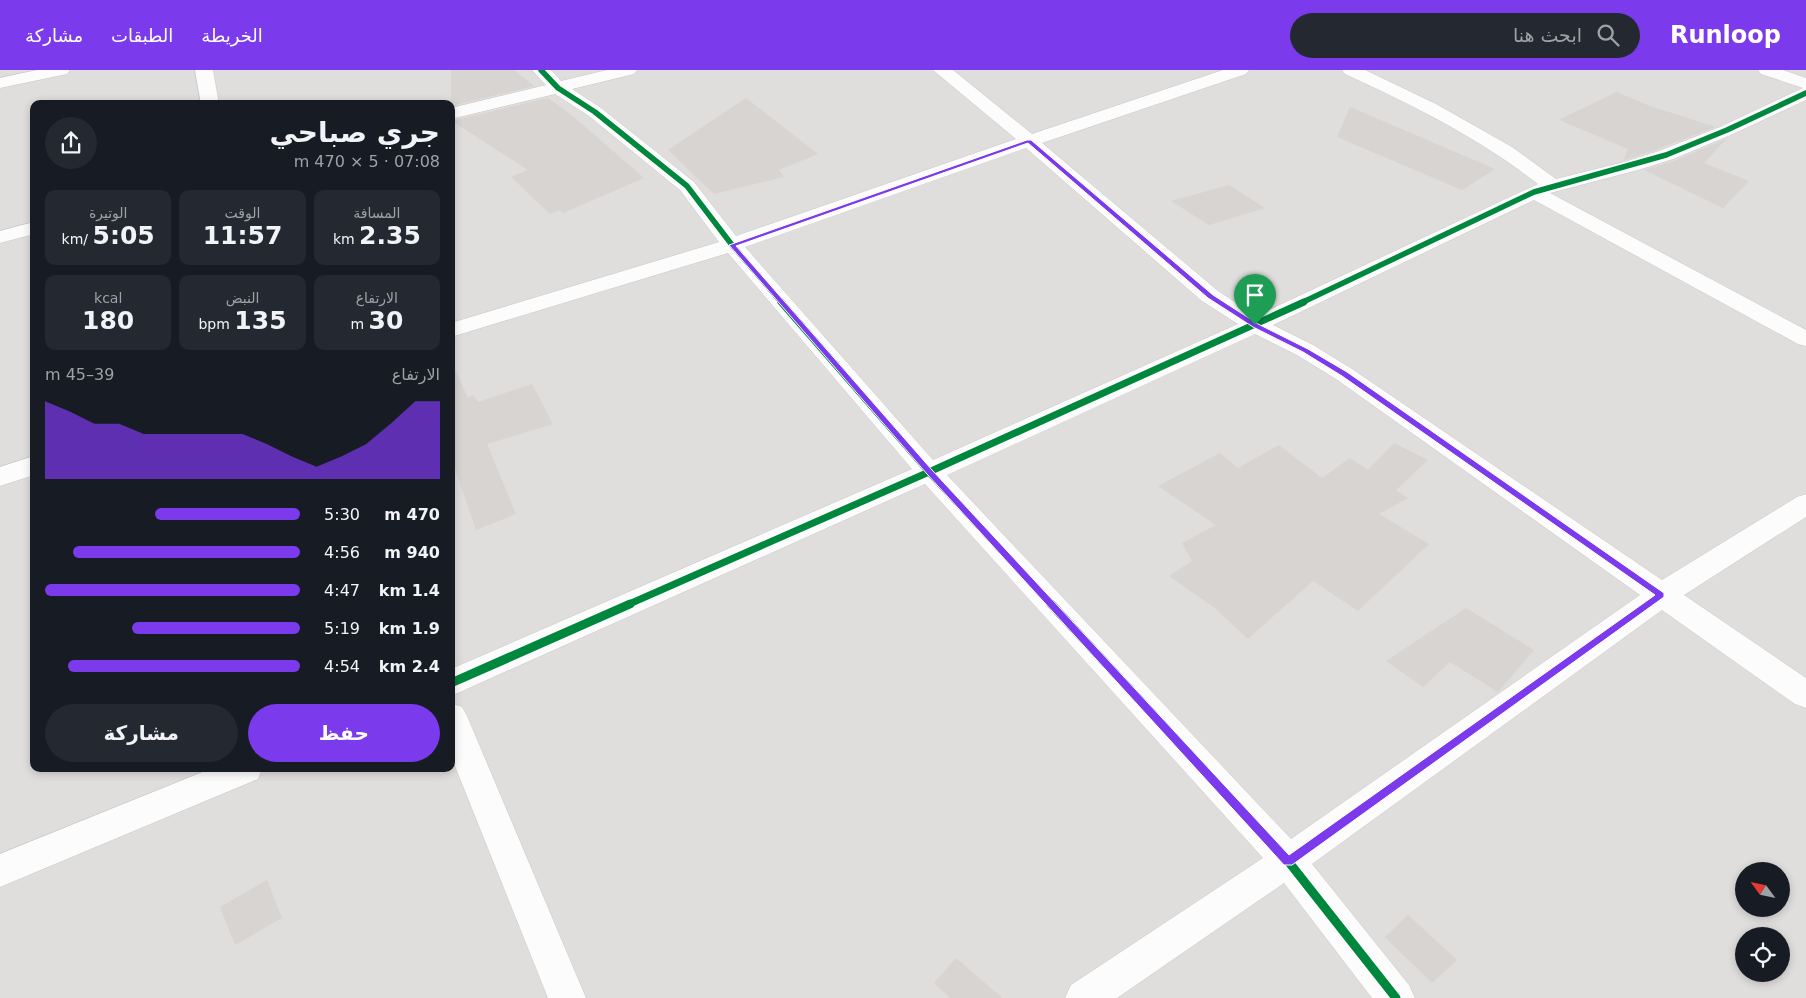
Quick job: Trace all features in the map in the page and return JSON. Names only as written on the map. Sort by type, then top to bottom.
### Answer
[{"type":"street","points":[[0,83],[60,70]]},
{"type":"street","points":[[204,70],[209,100]]},
{"type":"street","points":[[455,113],[550,79],[628,70]]},
{"type":"street","points":[[942,70],[1029,141],[1210,296],[1255,325],[1305,350],[1344,374],[1806,695]]},
{"type":"street","points":[[455,329],[732,245],[1029,141],[1240,70]]},
{"type":"street","points":[[1351,70],[1404,95],[1486,138],[1523,161],[1543,188],[1806,338]]},
{"type":"street","points":[[1767,70],[1806,84]]},
{"type":"street","points":[[550,79],[595,112],[687,186],[732,245],[929,472],[1288,861],[1396,998]]},
{"type":"street","points":[[455,681],[929,472],[1255,325],[1543,188],[1616,171],[1683,149],[1727,131],[1806,92]]},
{"type":"street","points":[[0,236],[30,229]]},
{"type":"street","points":[[0,476],[30,466]]},
{"type":"street","points":[[1084,998],[1288,861],[1661,595],[1806,504]]},
{"type":"street","points":[[455,726],[567,998]]},
{"type":"street","points":[[0,871],[239,772]]},
{"type":"shaded area","points":[[0,70],[1806,70],[1806,998],[0,998]]},
{"type":"building","points":[[451,70],[514,70],[534,86],[455,105],[455,100],[451,100]]},
{"type":"building","points":[[1616,92],[1650,106],[1716,127],[1624,160],[1628,149],[1559,120]]},
{"type":"building","points":[[548,98],[574,117],[644,178],[563,213],[560,210],[550,214],[511,177],[528,170],[455,123],[455,120]]},
{"type":"building","points":[[746,98],[818,154],[779,170],[784,177],[714,194],[668,150]]},
{"type":"building","points":[[1350,107],[1495,169],[1462,190],[1337,137]]},
{"type":"building","points":[[1726,139],[1704,163],[1749,181],[1723,208],[1644,170],[1674,161]]},
{"type":"building","points":[[1229,185],[1265,208],[1209,225],[1171,201]]},
{"type":"building","points":[[455,369],[468,398],[473,395],[478,402],[532,384],[553,424],[487,444],[516,514],[476,530],[455,469]]},
{"type":"building","points":[[1394,443],[1428,460],[1396,490],[1408,498],[1379,514],[1429,544],[1358,611],[1313,581],[1248,639],[1216,609],[1169,576],[1192,561],[1182,543],[1216,525],[1158,486],[1220,453],[1238,468],[1279,445],[1322,478],[1350,458],[1368,470]]},
{"type":"building","points":[[1466,608],[1534,650],[1498,692],[1450,662],[1423,687],[1386,661]]},
{"type":"building","points":[[267,880],[282,918],[235,945],[220,907]]},
{"type":"building","points":[[1408,915],[1457,960],[1432,983],[1385,937]]},
{"type":"building","points":[[956,958],[1002,998],[950,998],[934,983]]},
{"type":"cycle path","points":[[541,70],[558,88],[595,112],[687,186],[732,245],[929,472],[1288,861],[1396,998]]},
{"type":"cycle path","points":[[455,681],[929,472],[1255,325],[1534,192],[1666,155],[1727,130],[1806,93]]},
{"type":"route","points":[[1029,141],[1210,296],[1255,325],[1305,350],[1344,374],[1661,595],[1288,861],[929,472],[732,245],[1029,141]]}]
